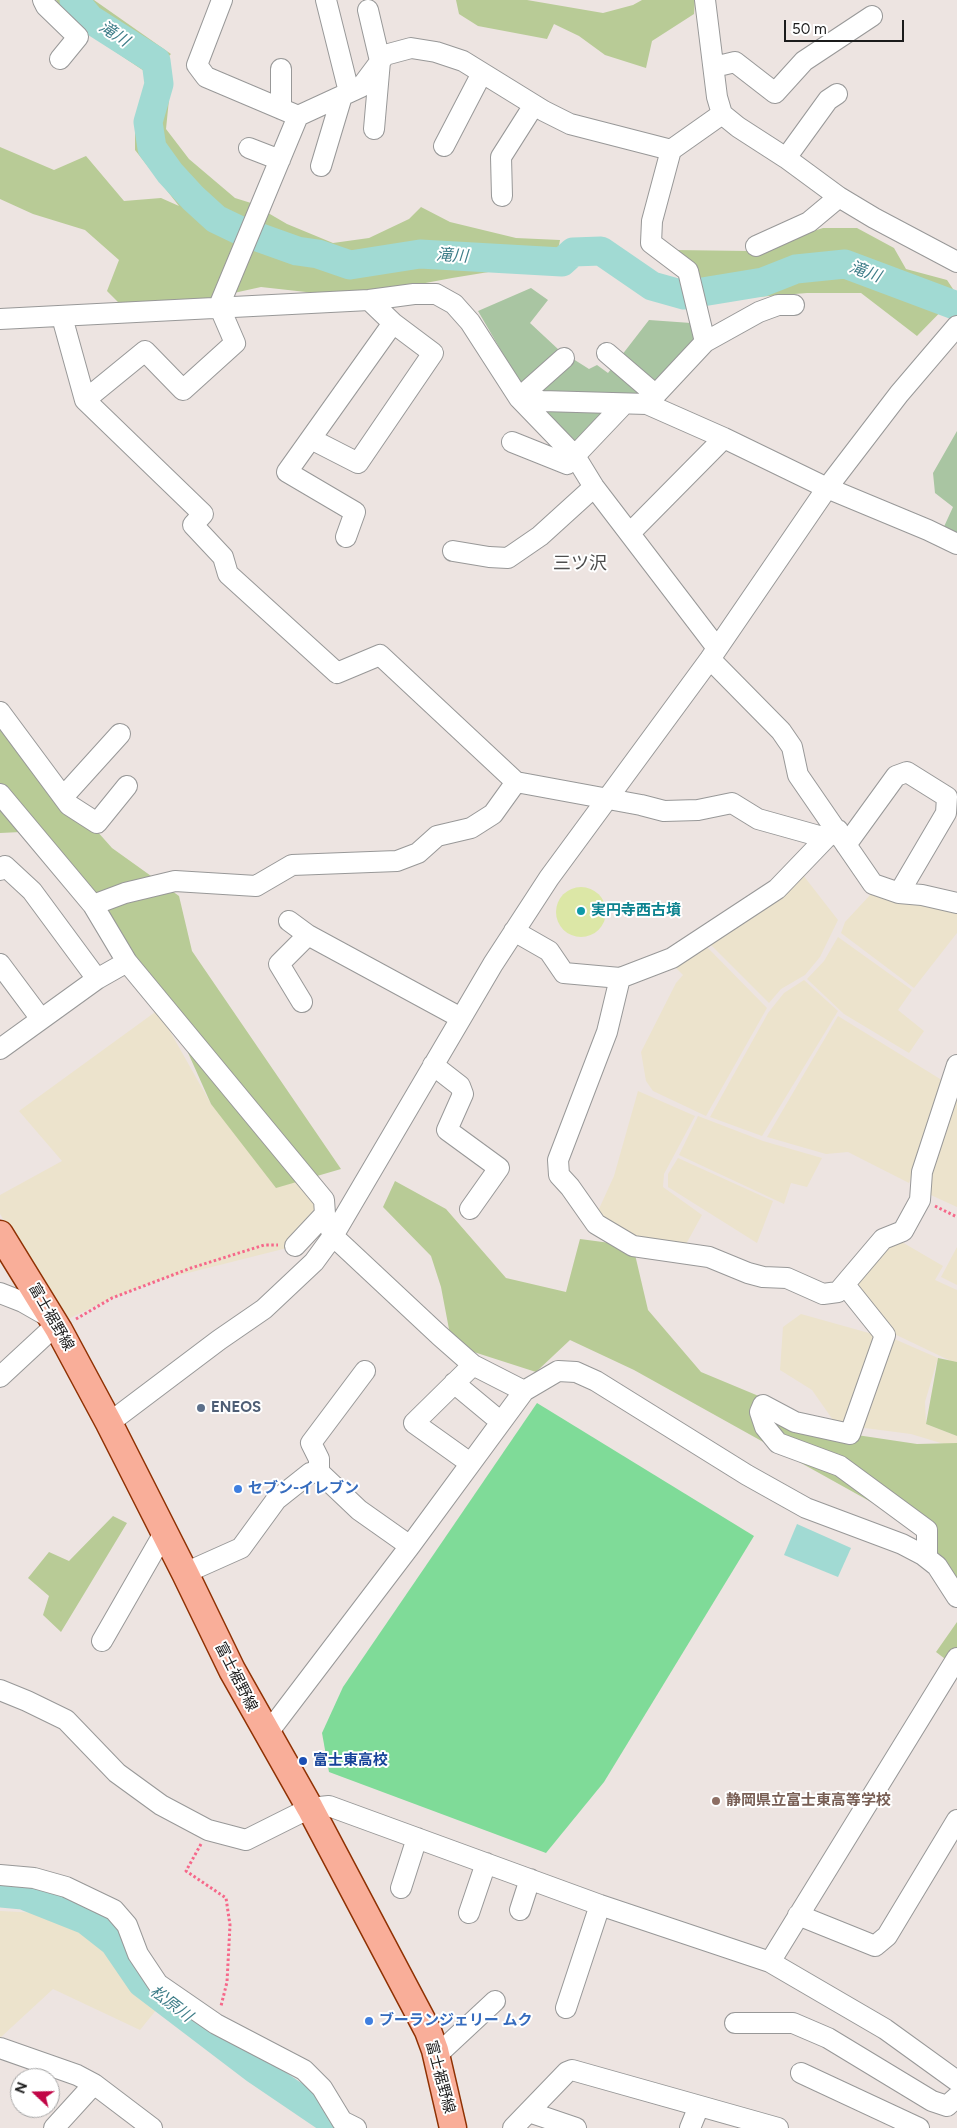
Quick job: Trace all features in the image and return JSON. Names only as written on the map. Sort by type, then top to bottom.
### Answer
[{"type":"main road","name":"富士裾野線","points":[[0,1234],[55,1324],[109,1423],[232,1670],[310,1808],[428,2031],[436,2056],[453,2128]]},
{"type":"street","points":[[43,0],[57,18],[78,36],[60,59]]},
{"type":"street","points":[[222,0],[197,65],[206,77],[290,112],[362,87],[386,55],[410,48],[436,52],[463,61],[570,124],[671,150]]},
{"type":"street","points":[[321,166],[345,94],[326,0]]},
{"type":"street","points":[[706,0],[717,97],[722,114],[839,197],[874,218],[957,262]]},
{"type":"street","points":[[368,10],[380,61],[374,129]]},
{"type":"street","points":[[714,67],[735,62],[775,93],[804,61],[872,16]]},
{"type":"street","points":[[85,400],[144,351],[182,390],[234,343],[219,306],[280,160],[290,112],[281,69]]},
{"type":"street","points":[[444,146],[482,73]]},
{"type":"street","points":[[786,158],[828,100],[837,94]]},
{"type":"street","points":[[502,196],[501,157],[534,104]]},
{"type":"street","points":[[703,333],[688,271],[651,243],[652,221],[671,150],[722,114]]},
{"type":"street","points":[[249,148],[280,160]]},
{"type":"street","points":[[756,246],[809,222],[839,197]]},
{"type":"street","points":[[0,319],[62,317],[219,306],[369,300],[414,294],[436,294],[454,304],[470,322],[519,398],[574,456],[594,487],[630,533],[713,653],[781,731],[792,747],[798,775],[837,837],[873,884],[898,893],[922,895],[957,903]]},
{"type":"street","points":[[311,439],[358,463],[433,354],[393,323],[369,300]]},
{"type":"street","points":[[519,398],[542,401],[624,404],[652,400],[703,333],[778,305],[794,305]]},
{"type":"street","points":[[62,317],[85,400],[203,514],[193,525],[223,557],[228,574],[337,674],[380,655],[516,782],[607,798],[664,811],[698,810],[732,804],[758,819],[837,837]]},
{"type":"street","points":[[346,537],[355,512],[287,472],[393,323]]},
{"type":"street","points":[[109,1423],[219,1340],[264,1309],[314,1262],[333,1236],[461,1018],[549,878],[713,653],[827,488],[950,338]]},
{"type":"street","points":[[607,353],[652,400],[724,438],[827,488],[957,544]]},
{"type":"street","points":[[519,398],[564,358]]},
{"type":"street","points":[[512,442],[567,464],[624,404]]},
{"type":"street","points":[[630,533],[724,438]]},
{"type":"street","points":[[452,551],[508,558],[540,536],[594,487]]},
{"type":"street","points":[[0,712],[68,805],[97,823],[127,786]]},
{"type":"street","points":[[63,797],[120,734]]},
{"type":"street","points":[[514,931],[549,951],[564,973],[620,978],[672,958],[777,889],[837,837],[896,776],[907,772],[947,797],[946,813],[898,893]]},
{"type":"street","points":[[92,905],[126,893],[175,881],[256,886],[292,865],[397,861],[418,853],[437,836],[471,828],[494,814],[516,782]]},
{"type":"street","points":[[0,794],[92,905],[127,962],[324,1200],[325,1214],[333,1236],[440,1336],[473,1364],[524,1391]]},
{"type":"street","points":[[0,870],[5,866],[32,891],[97,979]]},
{"type":"street","points":[[289,921],[308,935],[461,1018]]},
{"type":"street","points":[[302,1002],[279,964],[308,935]]},
{"type":"street","points":[[0,1049],[97,979],[127,962]]},
{"type":"street","points":[[0,964],[41,1019]]},
{"type":"street","points":[[620,978],[607,1032],[558,1160],[559,1176],[596,1224],[633,1246],[709,1257],[748,1273],[764,1277],[787,1278],[823,1294],[838,1292],[883,1239],[903,1231],[920,1198],[922,1172],[957,1065]]},
{"type":"street","points":[[433,1065],[460,1086],[463,1094],[447,1130],[499,1168],[470,1209]]},
{"type":"street","points":[[295,1246],[325,1214]]},
{"type":"street","points":[[845,1285],[885,1335],[850,1434],[795,1422],[763,1405],[760,1412],[765,1427],[778,1443],[840,1466],[927,1530],[927,1558]]},
{"type":"street","points":[[0,1293],[23,1302],[55,1324],[0,1377]]},
{"type":"street","points":[[470,1464],[414,1423],[473,1364]]},
{"type":"street","points":[[365,1371],[311,1443],[319,1459],[319,1472],[359,1510],[410,1546]]},
{"type":"street","points":[[267,1734],[410,1546],[524,1391],[558,1371],[576,1372],[596,1381],[747,1475],[806,1508],[902,1544],[927,1558],[936,1566],[957,1597]]},
{"type":"street","points":[[454,1383],[501,1422]]},
{"type":"street","points":[[185,1573],[242,1548],[276,1500],[310,1473],[319,1472]]},
{"type":"street","points":[[102,1641],[164,1533]]},
{"type":"street","points":[[770,1962],[954,1669]]},
{"type":"street","points":[[0,1690],[27,1700],[66,1720],[117,1773],[161,1805],[208,1830],[246,1840],[310,1808],[329,1806],[600,1904],[770,1962],[885,2029],[957,2081]]},
{"type":"street","points":[[798,1915],[875,1946],[886,1936],[957,1820]]},
{"type":"street","points":[[401,1888],[417,1838]]},
{"type":"street","points":[[469,1913],[486,1863]]},
{"type":"street","points":[[0,1875],[34,1878],[66,1887],[114,1910],[127,1925],[138,1954],[158,1984],[216,2024],[304,2070],[322,2088],[342,2120],[356,2128]]},
{"type":"street","points":[[520,1910],[530,1879]]},
{"type":"street","points":[[566,2008],[600,1904]]},
{"type":"street","points":[[436,2056],[495,2001]]},
{"type":"street","points":[[735,2023],[793,2023],[828,2038],[932,2101],[947,2106],[957,2097]]},
{"type":"street","points":[[0,2048],[78,2075],[94,2084],[152,2128]]},
{"type":"street","points":[[513,2128],[567,2072],[572,2070],[778,2128]]},
{"type":"street","points":[[801,2073],[919,2128]]},
{"type":"street","points":[[54,2128],[94,2084]]},
{"type":"street","points":[[926,2128],[932,2101]]},
{"type":"street","points":[[690,2128],[699,2106]]},
{"type":"street","points":[[529,2112],[576,2128]]},
{"type":"path","points":[[920,1198],[957,1217]]},
{"type":"path","points":[[55,1324],[112,1298],[191,1268],[264,1245],[295,1246]]},
{"type":"path","points":[[208,1830],[186,1871],[226,1898],[230,1925],[227,1982],[216,2024]]},
{"type":"shaded area","points":[[803,875],[838,920],[820,957],[805,975],[781,989],[769,1003],[708,942]]},
{"type":"shaded area","points":[[871,894],[890,901],[941,904],[957,909],[957,933],[914,988],[841,933],[845,922]]},
{"type":"shaded area","points":[[838,937],[912,990],[898,1010],[924,1031],[909,1053],[844,1014],[807,979],[824,961]]},
{"type":"shaded area","points":[[706,946],[767,1008],[706,1116],[653,1091],[646,1081],[641,1052],[676,983],[683,975],[675,967]]},
{"type":"shaded area","points":[[804,980],[838,1011],[762,1136],[710,1117],[768,1013],[784,993]]},
{"type":"shaded area","points":[[158,1010],[211,1104],[303,1180],[325,1214],[295,1246],[156,1281],[112,1298],[64,1321],[0,1214],[0,1195],[62,1161],[19,1111]]},
{"type":"shaded area","points":[[838,1016],[945,1082],[909,1183],[848,1152],[826,1154],[767,1137]]},
{"type":"shaded area","points":[[957,1076],[957,1207],[922,1191]]},
{"type":"shaded area","points":[[638,1091],[695,1116],[664,1174],[663,1187],[702,1215],[685,1246],[638,1241],[623,1233],[598,1211],[614,1176]]},
{"type":"shaded area","points":[[698,1116],[763,1141],[822,1158],[807,1187],[791,1183],[784,1204],[679,1155]]},
{"type":"shaded area","points":[[678,1158],[773,1201],[757,1243],[668,1187],[668,1174]]},
{"type":"shaded area","points":[[895,1238],[943,1266],[935,1280],[957,1290],[957,1364],[886,1330],[854,1289],[886,1246]]},
{"type":"shaded area","points":[[957,1247],[957,1285],[941,1277]]},
{"type":"shaded area","points":[[801,1314],[876,1335],[850,1423],[833,1420],[812,1390],[780,1370],[783,1327]]},
{"type":"shaded area","points":[[885,1335],[938,1358],[925,1402],[926,1424],[957,1436],[957,1448],[911,1434],[857,1427]]},
{"type":"shaded area","points":[[0,1911],[41,1913],[95,1935],[161,2004],[140,2030],[53,1989],[0,2038]]},
{"type":"green space","points":[[56,0],[94,0],[171,54],[150,75],[68,20]]},
{"type":"green space","points":[[456,0],[527,0],[603,13],[633,5],[642,0],[695,0],[694,14],[652,41],[646,68],[605,55],[579,36],[554,24],[547,39],[478,26],[459,14]]},
{"type":"green space","points":[[171,80],[166,129],[189,159],[235,198],[251,203],[287,224],[333,243],[369,238],[409,219],[421,207],[450,222],[516,238],[560,240],[556,261],[351,297],[261,287],[211,298],[120,304],[107,291],[119,260],[85,230],[33,214],[0,199],[0,147],[54,170],[86,156],[124,201],[161,198],[179,206],[135,150],[135,122],[147,100]]},
{"type":"green space","points":[[823,228],[857,228],[894,248],[906,269],[947,280],[957,295],[917,336],[861,293],[807,293],[707,301],[674,250],[749,251]]},
{"type":"green space","points":[[531,288],[548,300],[530,323],[559,350],[589,369],[597,365],[608,373],[649,320],[691,323],[701,340],[648,397],[575,449],[517,378],[478,311]]},
{"type":"green space","points":[[957,431],[957,538],[942,531],[953,507],[935,493],[933,473]]},
{"type":"green space","points":[[0,722],[112,848],[179,896],[192,951],[341,1169],[276,1188],[211,1104],[172,1017],[82,876],[42,831],[0,833]]},
{"type":"green space","name":"実円寺西古墳","points":[[576,887],[586,887],[599,894],[606,907],[606,917],[599,930],[586,937],[576,937],[567,933],[560,926],[556,917],[556,907],[560,898],[567,891]]},
{"type":"green space","points":[[395,1181],[446,1209],[506,1278],[566,1292],[580,1239],[633,1246],[648,1310],[701,1372],[850,1434],[917,1444],[957,1443],[957,1583],[916,1527],[634,1370],[570,1340],[536,1372],[452,1345],[441,1287],[431,1256],[383,1207]]},
{"type":"green space","points":[[938,1358],[957,1362],[957,1436],[926,1424]]},
{"type":"green space","points":[[537,1403],[754,1536],[604,1782],[546,1853],[329,1772],[322,1733],[343,1687]]},
{"type":"green space","points":[[113,1516],[127,1523],[61,1632],[43,1615],[49,1596],[28,1578],[49,1552],[69,1561]]},
{"type":"green space","points":[[957,1622],[957,1668],[936,1652]]},
{"type":"water","points":[[797,1524],[851,1548],[838,1577],[784,1555]]},
{"type":"waterway","name":"滝川","points":[[74,0],[90,19],[156,61],[159,84],[148,122],[152,148],[170,173],[216,219],[241,231],[297,251],[318,254],[350,265],[420,254],[562,262],[573,252],[601,251],[652,286],[684,295],[763,282],[796,269],[845,264],[957,306]]},
{"type":"waterway","name":"松原川","points":[[0,1893],[23,1895],[86,1920],[114,1942],[142,1983],[255,2069],[342,2128]]},
{"type":"place","name":"実円寺西古墳","points":[[581,911]]},
{"type":"place","name":"ENEOS","points":[[201,1408]]},
{"type":"place","name":"セブン-イレブン","points":[[238,1489]]},
{"type":"place","name":"富士東高校","points":[[303,1761]]},
{"type":"place","name":"静岡県立富士東高等学校","points":[[716,1801]]},
{"type":"place","name":"ブーランジェリー ムク","points":[[369,2021]]},
{"type":"district","name":"三ツ沢","points":[[580,564]]}]
